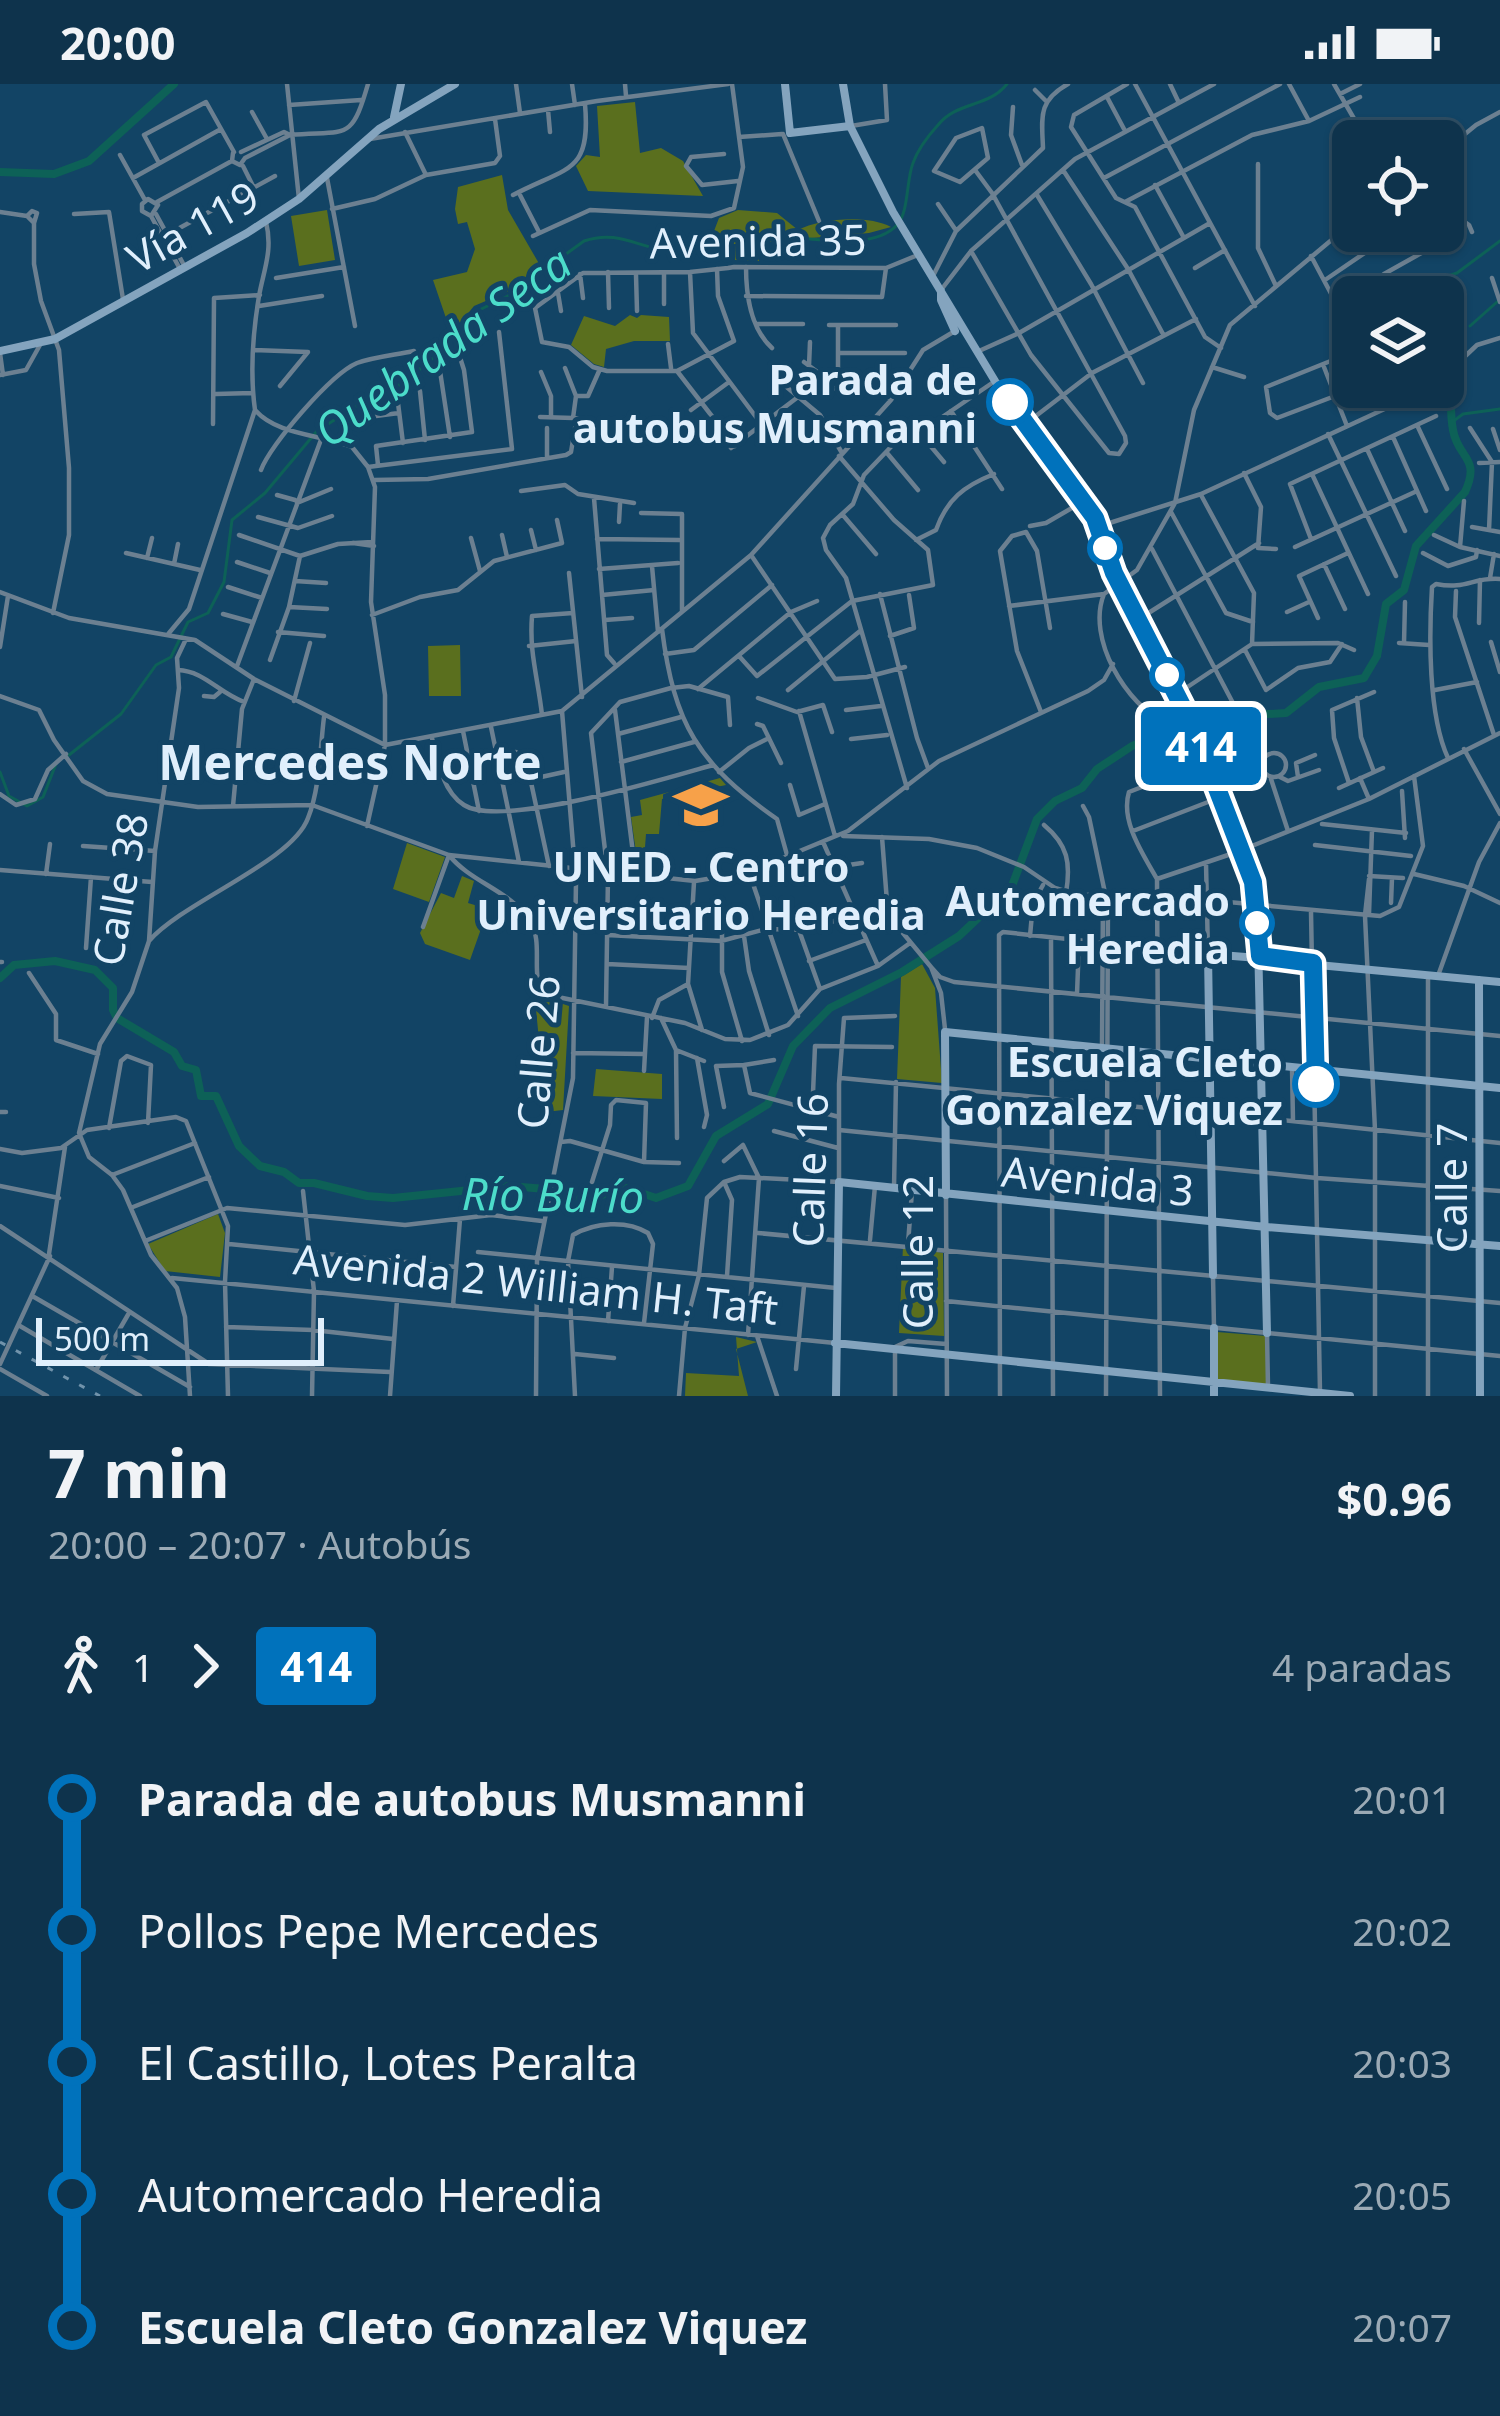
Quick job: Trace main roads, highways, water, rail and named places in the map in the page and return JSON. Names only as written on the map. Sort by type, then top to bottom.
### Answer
[{"type":"main road","points":[[401,84],[401,110]]},
{"type":"main road","name":"Vía 119","points":[[0,352],[55,339],[266,222],[381,132],[401,110],[455,84]]},
{"type":"main road","points":[[785,84],[787,133],[850,126]]},
{"type":"main road","points":[[844,84],[850,126],[959,329],[1098,526],[1119,583],[1194,729],[1253,882],[1260,959],[1268,1333]]},
{"type":"main road","points":[[1213,1275],[1208,955],[1498,982]]},
{"type":"main road","name":"Calle 7","points":[[1479,980],[1480,1396]]},
{"type":"main road","name":"Calle 12","points":[[946,1195],[945,1032],[1209,1058]]},
{"type":"main road","points":[[1209,1058],[1500,1088]]},
{"type":"main road","name":"Avenida 3","points":[[839,1182],[1265,1227],[1500,1246]]},
{"type":"main road","name":"Calle 16","points":[[836,1396],[839,1182]]},
{"type":"main road","points":[[1214,1328],[1214,1396]]},
{"type":"main road","name":"Avenida 2 William H. Taft","points":[[835,1343],[1268,1392],[1350,1396]]},
{"type":"waterway","points":[[0,172],[54,174],[89,161],[174,84]]},
{"type":"waterway","name":"Quebrada Seca","points":[[69,755],[121,714],[156,665],[171,657],[188,622],[208,613],[224,582],[232,520],[265,493],[317,431],[377,393],[402,384],[439,353],[469,315],[508,296],[584,241],[597,238],[683,251],[754,236],[849,241],[884,234],[901,219],[913,163],[931,134],[946,117],[991,97],[1007,84]]},
{"type":"waterway","points":[[1448,276],[1500,241]]},
{"type":"waterway","points":[[1470,326],[1497,302]]},
{"type":"waterway","name":"Río Burío","points":[[0,978],[14,965],[55,961],[95,970],[113,988],[117,1018],[174,1052],[182,1066],[196,1070],[201,1096],[216,1096],[239,1146],[260,1166],[284,1172],[299,1183],[393,1198],[509,1186],[546,1189],[582,1201],[594,1200],[613,1188],[656,1198],[688,1186],[716,1136],[768,1104],[793,1046],[830,1008],[902,972],[959,936],[1012,886],[1037,819],[1055,801],[1082,788],[1097,769],[1132,746],[1205,718],[1286,713],[1319,687],[1364,678],[1377,656],[1386,604],[1404,590],[1416,546],[1465,492],[1469,480],[1470,465],[1456,440],[1451,408]]},
{"type":"waterway","points":[[1452,422],[1463,414],[1500,409]]},
{"type":"waterway","name":"Quebrada Seca","points":[[0,772],[9,796],[27,806],[43,797],[56,764]]},
{"type":"railway","points":[[0,1342],[100,1396]]},
{"type":"place","name":"Parada de autobus Musmanni","points":[[1010,402]]},
{"type":"place","name":"UNED - Centro Universitario Heredia","points":[[701,805]]},
{"type":"place","name":"Automercado Heredia","points":[[1257,923]]},
{"type":"place","name":"Escuela Cleto Gonzalez Viquez","points":[[1316,1084]]},
{"type":"district","name":"Mercedes Norte","points":[[350,761]]}]
